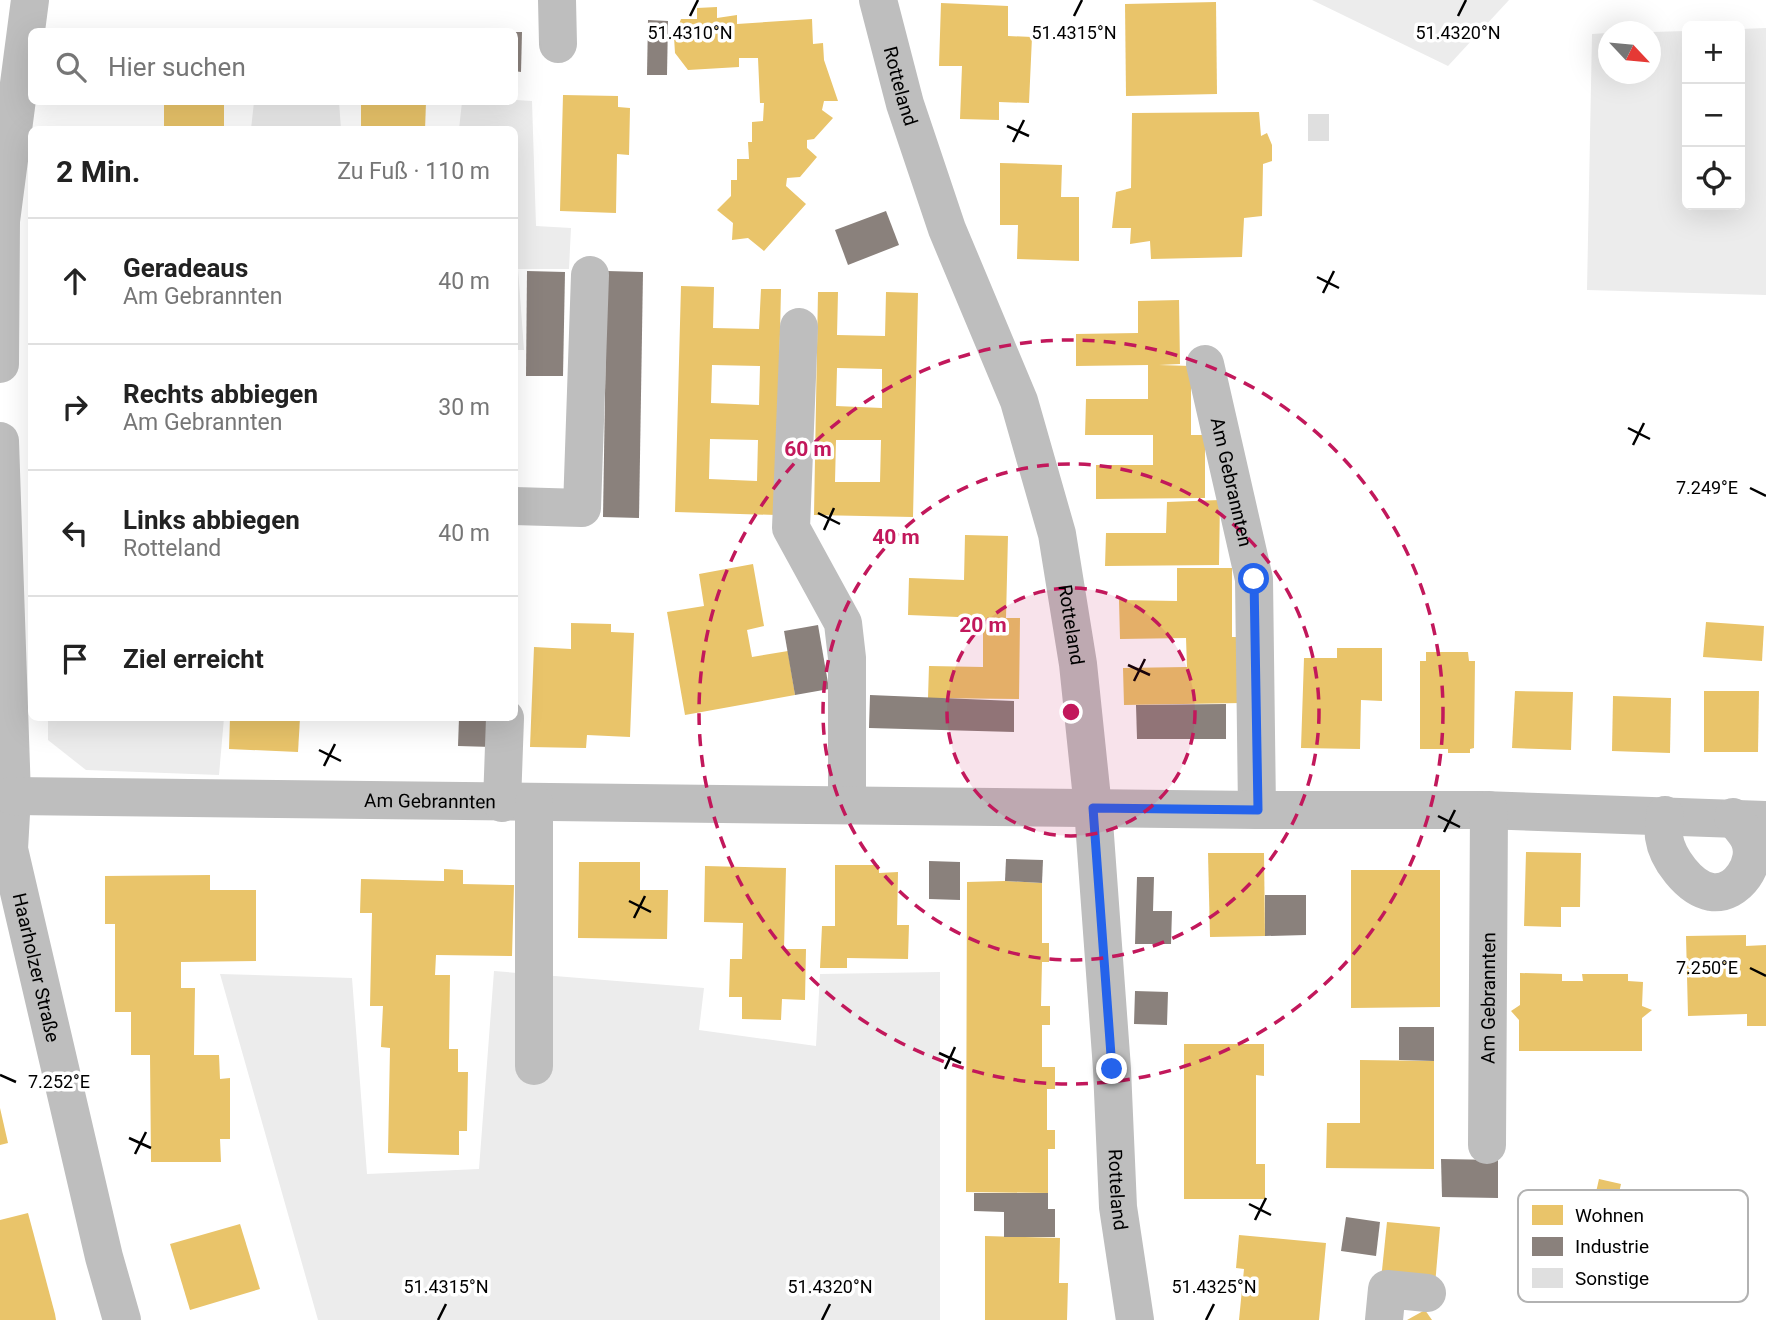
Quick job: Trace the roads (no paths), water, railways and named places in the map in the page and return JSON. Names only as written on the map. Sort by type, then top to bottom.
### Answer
[{"type":"street","points":[[0,365],[0,221],[30,0]]},
{"type":"street","points":[[557,0],[558,44]]},
{"type":"street","name":"Rotteland","points":[[878,0],[905,104],[947,229],[1019,401],[1058,534],[1079,664],[1093,808],[1112,1069],[1118,1207],[1135,1320]]},
{"type":"street","points":[[518,506],[582,508],[590,275]]},
{"type":"street","points":[[799,327],[791,528],[842,623],[847,658],[848,805]]},
{"type":"street","name":"Am Gebrannten","points":[[1205,364],[1254,579],[1258,810]]},
{"type":"street","name":"Haarholzer Straße","points":[[0,440],[12,796],[9,849],[101,1246],[122,1320]]},
{"type":"street","points":[[505,721],[518,803],[534,1066]]},
{"type":"street","name":"Am Gebrannten","points":[[12,796],[518,803],[1489,810],[1665,815],[1749,819],[1752,858],[1746,875],[1730,887],[1714,892],[1695,886],[1683,876],[1664,839],[1665,815]]},
{"type":"street","name":"Am Gebrannten","points":[[1487,1145],[1489,810]]},
{"type":"street","points":[[1384,1320],[1387,1289],[1427,1293]]}]
